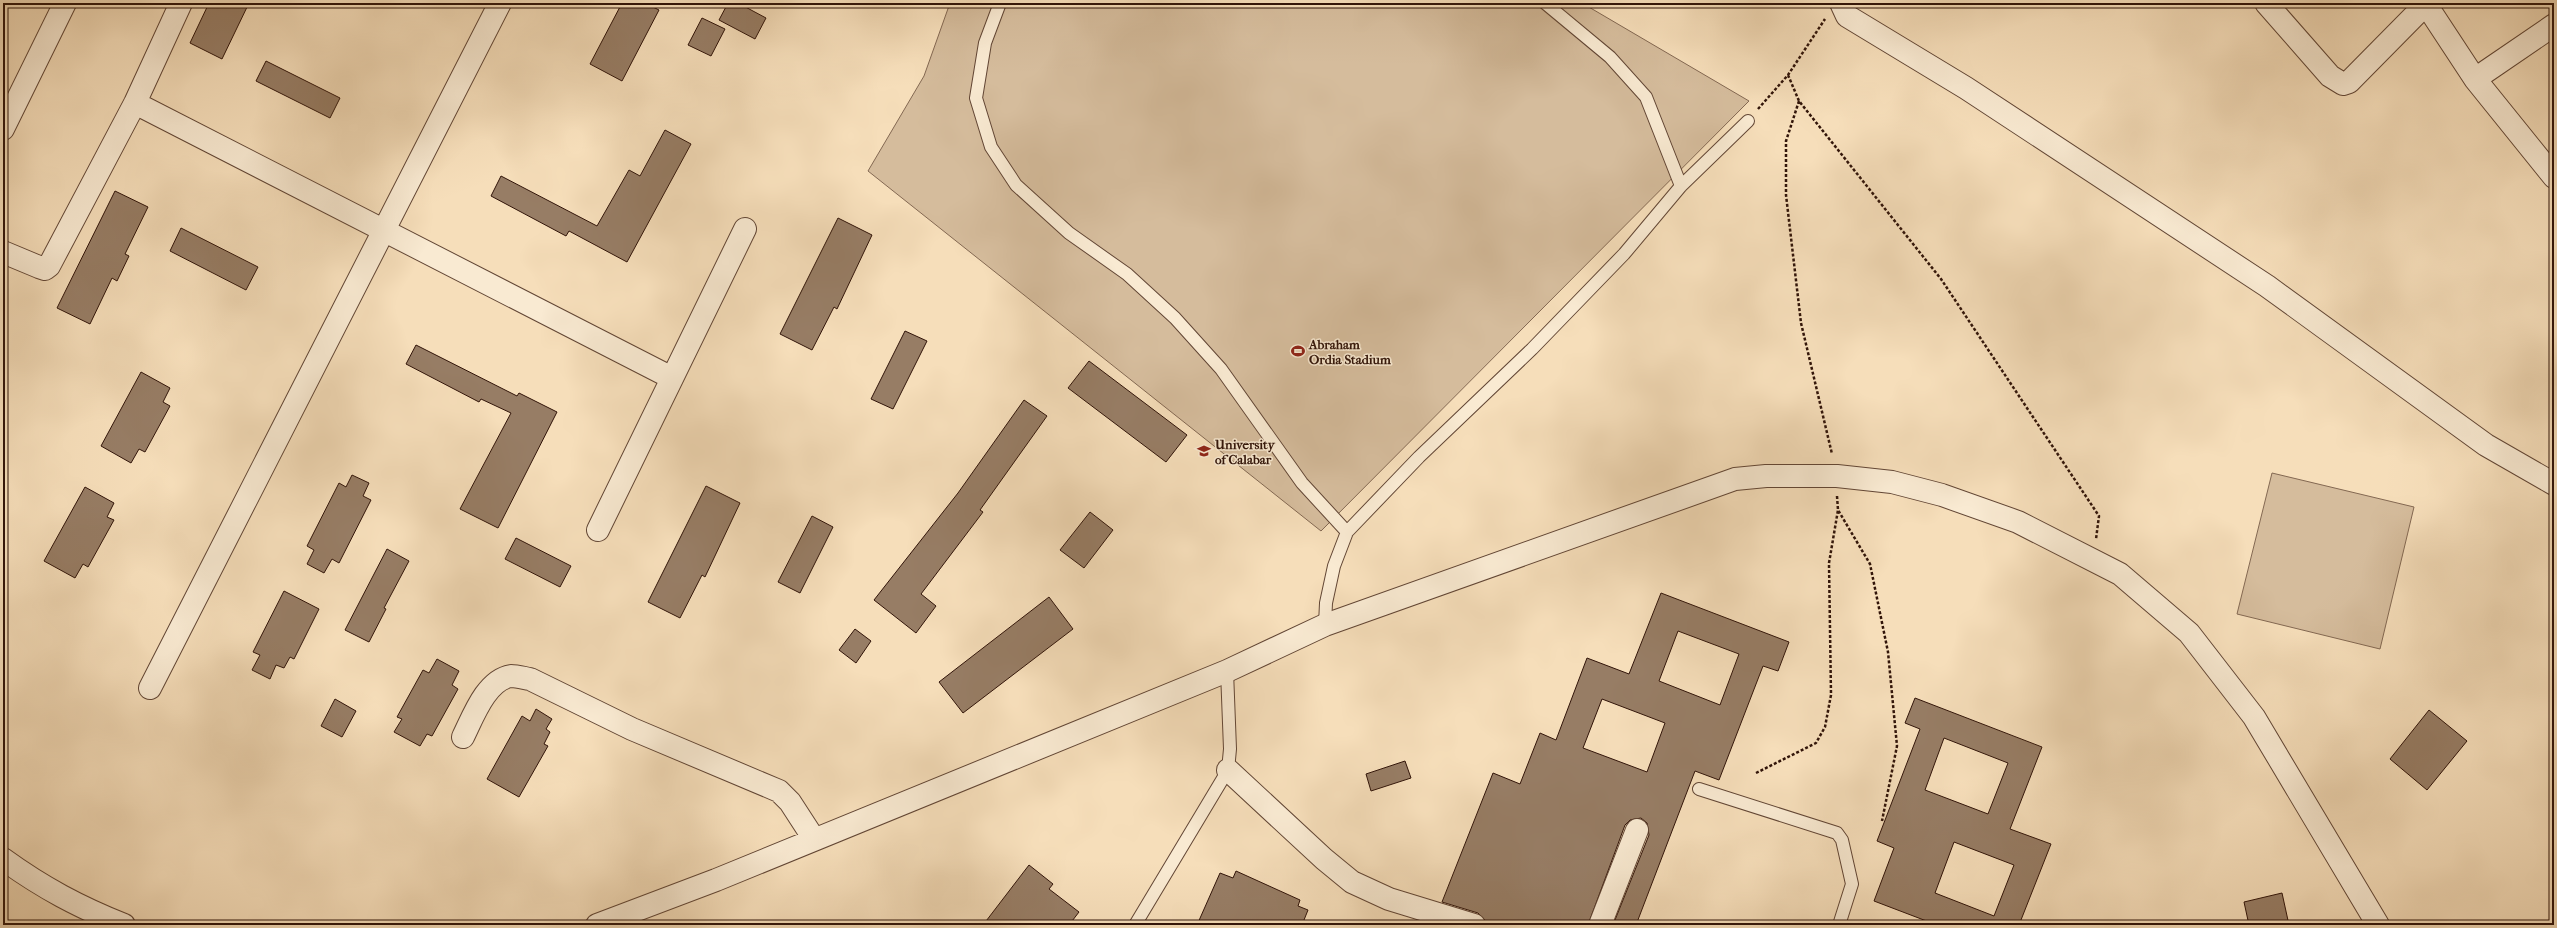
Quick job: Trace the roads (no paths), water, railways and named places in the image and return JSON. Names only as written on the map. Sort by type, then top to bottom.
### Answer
[{"type":"street","points":[[3,129],[65,3]]},
{"type":"street","points":[[3,252],[39,267],[45,268],[49,266],[135,103],[181,3]]},
{"type":"street","points":[[150,688],[500,3]]},
{"type":"street","points":[[2266,3],[2330,76],[2343,84],[2349,82],[2426,3],[2476,79],[2554,177]]},
{"type":"street","points":[[1834,10],[1847,16],[1966,88],[2261,282],[2486,445],[2554,484]]},
{"type":"street","points":[[2476,79],[2554,26]]},
{"type":"street","points":[[135,103],[672,378]]},
{"type":"street","points":[[598,530],[745,229]]},
{"type":"street","points":[[597,925],[814,839],[1227,671],[1325,626],[1735,479],[1766,476],[1837,476],[1892,482],[1942,495],[2018,522],[2120,574],[2189,633],[2254,717],[2378,925]]},
{"type":"street","points":[[463,737],[485,696],[501,680],[512,676],[530,679],[632,729],[779,791],[790,802],[814,839]]},
{"type":"street","points":[[1228,770],[1324,859],[1352,882],[1389,899],[1474,925]]},
{"type":"street","points":[[1600,925],[1637,830]]},
{"type":"street","points":[[3,859],[38,885],[94,914],[124,925]]},
{"type":"lane","points":[[1000,3],[985,43],[976,98],[991,147],[1016,185],[1069,233],[1127,274],[1175,318],[1221,369],[1302,483],[1347,532]]},
{"type":"lane","points":[[1545,3],[1610,57],[1646,97],[1681,186]]},
{"type":"lane","points":[[1325,626],[1326,603],[1334,566],[1347,532],[1419,457],[1532,349],[1608,271],[1681,186],[1748,121]]},
{"type":"lane","points":[[1135,925],[1228,770],[1230,749],[1227,671]]},
{"type":"lane","points":[[1699,789],[1838,833],[1842,840],[1852,884],[1839,925]]},
{"type":"place","name":"Abraham Ordia Stadium","points":[[1298,351]]},
{"type":"place","name":"University of Calabar","points":[[1204,451]]}]
